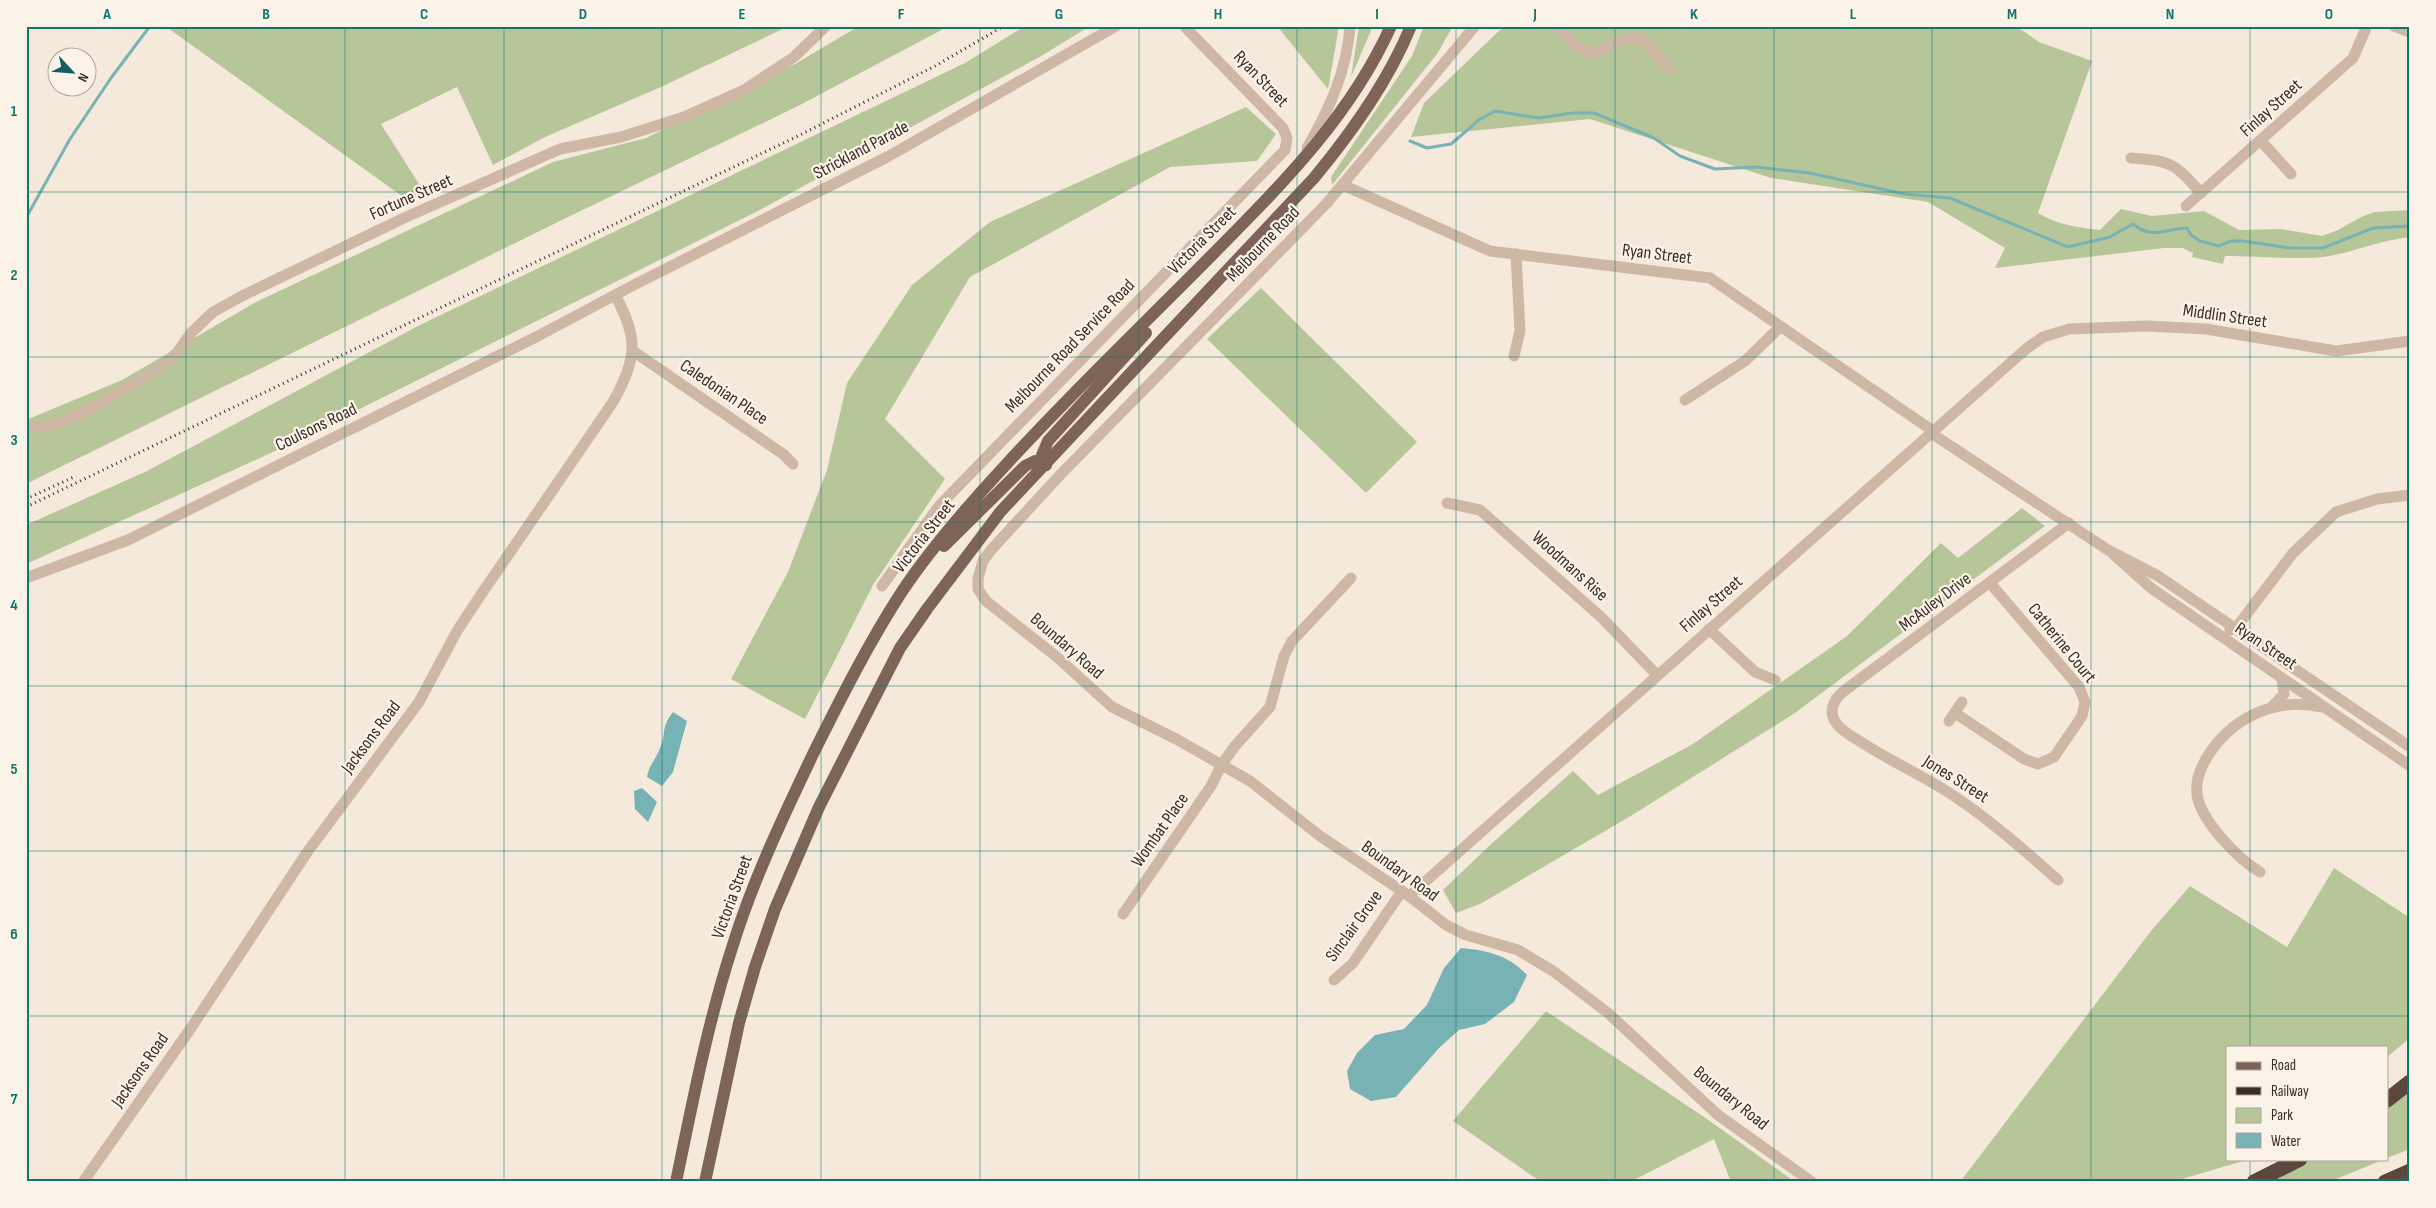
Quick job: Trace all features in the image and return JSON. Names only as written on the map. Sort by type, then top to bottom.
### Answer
[{"type":"highway","points":[[2388,1099],[2410,1082]]},
{"type":"highway","points":[[2254,1182],[2298,1160]]},
{"type":"highway","points":[[2385,1182],[2410,1171]]},
{"type":"main road","name":"Victoria Street","points":[[676,1182],[711,1020],[731,950],[746,907],[771,844],[830,721],[875,635],[907,584],[953,525],[1002,469],[1250,216],[1333,126],[1368,73],[1391,26]]},
{"type":"main road","points":[[705,1182],[730,1064],[755,968],[776,909],[819,807],[874,696],[906,640],[975,543],[1002,511],[1314,178],[1364,112],[1391,68],[1411,26]]},
{"type":"main road","points":[[1046,465],[1042,452],[1052,436],[1250,216]]},
{"type":"main road","points":[[907,584],[1025,466],[1038,460],[1046,465]]},
{"type":"street","name":"Fortune Street","points":[[26,427],[43,427],[68,419],[97,405],[157,370],[177,353],[190,333],[213,312],[242,296],[404,218],[560,149],[621,136],[684,117],[735,94],[794,57],[826,26]]},
{"type":"street","name":"Strickland Parade","points":[[616,295],[883,160],[1116,26]]},
{"type":"street","name":"Ryan Street","points":[[1184,26],[1283,128],[1287,138]]},
{"type":"street","points":[[1286,178],[1310,142],[1332,101],[1341,76],[1350,26]]},
{"type":"street","name":"Melbourne Road","points":[[978,578],[984,561],[991,550],[1061,474],[1343,185],[1475,26]]},
{"type":"street","points":[[1558,26],[1576,44],[1594,54],[1626,37],[1644,40],[1670,69]]},
{"type":"street","name":"Finlay Street","points":[[2186,206],[2355,56],[2367,26]]},
{"type":"street","points":[[2394,26],[2410,32]]},
{"type":"street","name":"Melbourne Road Service Road","points":[[882,586],[939,506],[1278,157],[1284,150],[1287,138]]},
{"type":"street","points":[[2261,141],[2291,174]]},
{"type":"street","points":[[2131,158],[2159,160],[2174,165],[2201,193]]},
{"type":"street","name":"Ryan Street","points":[[1343,185],[1490,251],[1710,278],[1932,432],[2108,550],[2151,588],[2410,766]]},
{"type":"street","points":[[1514,356],[1520,331],[1516,254]]},
{"type":"street","name":"Jacksons Road","points":[[83,1182],[191,1028],[308,851],[419,702],[457,631],[613,402],[626,375],[633,351],[631,327],[616,295]]},
{"type":"street","name":"Coulsons Road","points":[[26,578],[128,540],[538,336],[616,295]]},
{"type":"street","name":"Middlin Street","points":[[2037,341],[2051,333],[2075,328],[2147,326],[2206,329],[2336,351],[2410,341]]},
{"type":"street","points":[[1685,400],[1745,361],[1780,327]]},
{"type":"street","name":"Finlay Street","points":[[1405,893],[1709,630],[2037,341]]},
{"type":"street","name":"Caledonian Place","points":[[633,351],[783,454],[793,464]]},
{"type":"street","points":[[1046,465],[1061,474]]},
{"type":"street","points":[[2224,638],[2230,630],[2236,628],[2293,553],[2336,512],[2377,499],[2410,495]]},
{"type":"street","name":"Woodmans Rise","points":[[1447,503],[1480,510],[1601,617],[1657,675]]},
{"type":"street","name":"McAuley Drive","points":[[1832,714],[1834,703],[1841,693],[2068,523]]},
{"type":"street","name":"Ryan Street","points":[[2108,550],[2143,566],[2410,748]]},
{"type":"street","name":"Boundary Road","points":[[978,578],[978,589],[986,602],[1057,657],[1106,702],[1222,764],[1258,787],[1320,836],[1405,893],[1451,928],[1466,935],[1518,950],[1553,971],[1608,1014],[1718,1115],[1812,1182]]},
{"type":"street","name":"Wombat Place","points":[[1123,914],[1211,786],[1222,764],[1270,708],[1284,656],[1292,641],[1350,578]]},
{"type":"street","name":"Catherine Court","points":[[1962,702],[1952,717],[2024,759],[2038,764],[2054,757],[2084,710],[2085,699],[2079,688],[1990,583]]},
{"type":"street","points":[[1709,630],[1755,672],[1775,680]]},
{"type":"street","points":[[2260,872],[2240,859],[2226,843],[2203,812],[2199,803],[2197,788],[2202,766],[2221,738],[2243,719],[2279,702],[2284,694],[2282,678]]},
{"type":"street","points":[[2271,707],[2303,705],[2329,710]]},
{"type":"street","name":"Jones Street","points":[[1832,714],[1836,723],[1843,730],[1889,760],[1950,793],[1980,814],[2058,880]]},
{"type":"street","name":"Sinclair Grove","points":[[1334,980],[1350,966],[1405,893]]},
{"type":"green space","points":[[165,26],[789,26],[661,87],[545,137],[493,165],[457,87],[381,124],[426,195],[406,199]]},
{"type":"green space","points":[[859,26],[949,26],[798,106],[26,484],[26,420],[122,380],[256,302],[553,162],[646,138],[795,64]]},
{"type":"green space","points":[[1025,26],[1090,26],[1043,55],[756,212],[271,453],[26,564],[26,525],[145,472],[420,325],[965,63]]},
{"type":"green space","points":[[1277,26],[1339,26],[1328,89]]},
{"type":"green space","points":[[1359,26],[1373,26],[1351,77]]},
{"type":"green space","points":[[1424,26],[1453,26],[1437,54],[1332,185],[1331,177],[1412,56]]},
{"type":"green space","points":[[1504,26],[2016,26],[2039,42],[2092,61],[2038,213],[2045,217],[2068,225],[2100,230],[2121,209],[2152,216],[2204,211],[2239,230],[2281,229],[2322,236],[2375,212],[2410,210],[2410,237],[2345,253],[2312,258],[2225,256],[2223,264],[2192,257],[2193,253],[2183,248],[2164,248],[1995,268],[2005,248],[1928,202],[1771,178],[1590,119],[1411,137],[1424,103]]},
{"type":"green space","points":[[1246,107],[1276,134],[1257,161],[1170,167],[970,277],[885,419],[945,479],[873,585],[805,719],[731,679],[788,572],[827,470],[847,383],[912,285],[990,222]]},
{"type":"green space","points":[[1261,288],[1417,442],[1366,493],[1207,339]]},
{"type":"green space","points":[[2022,508],[2045,526],[1795,713],[1629,817],[1480,904],[1456,913],[1443,890],[1573,771],[1598,795],[1693,744],[1847,636],[1941,543],[1958,558]]},
{"type":"green space","points":[[2334,868],[2410,918],[2410,1038],[2388,1056],[2388,1046],[2226,1046],[2226,1160],[2247,1160],[2172,1182],[1960,1182],[2151,931],[2190,886],[2287,947]]},
{"type":"green space","points":[[1546,1011],[1707,1119],[1795,1182],[1731,1182],[1714,1139],[1630,1182],[1541,1182],[1453,1121]]},
{"type":"green space","points":[[2410,1092],[2410,1149],[2388,1158],[2388,1107]]},
{"type":"green space","points":[[2309,1160],[2383,1160],[2329,1182],[2272,1182]]},
{"type":"water","points":[[673,712],[687,721],[673,772],[662,786],[647,777],[662,743],[666,723]]},
{"type":"water","points":[[642,788],[657,802],[648,822],[635,809],[634,791]]},
{"type":"water","points":[[1461,948],[1480,950],[1497,955],[1513,963],[1527,975],[1514,1002],[1485,1024],[1459,1030],[1439,1048],[1396,1097],[1371,1101],[1350,1089],[1347,1071],[1357,1053],[1375,1035],[1404,1029],[1427,1005],[1444,968]]},
{"type":"waterway","points":[[26,218],[70,139],[111,78],[150,26]]},
{"type":"waterway","points":[[1410,141],[1427,148],[1451,144],[1479,120],[1495,111],[1539,118],[1573,113],[1594,113],[1654,138],[1680,156],[1715,169],[1756,167],[1810,173],[1904,194],[1950,198],[2068,247],[2110,237],[2133,224],[2146,232],[2153,233],[2187,228],[2191,235],[2200,241],[2219,246],[2231,241],[2243,241],[2289,248],[2323,248],[2373,228],[2410,226]]},
{"type":"railway","points":[[26,507],[798,136],[935,66],[1004,26]]},
{"type":"railway","points":[[26,499],[76,476]]}]
